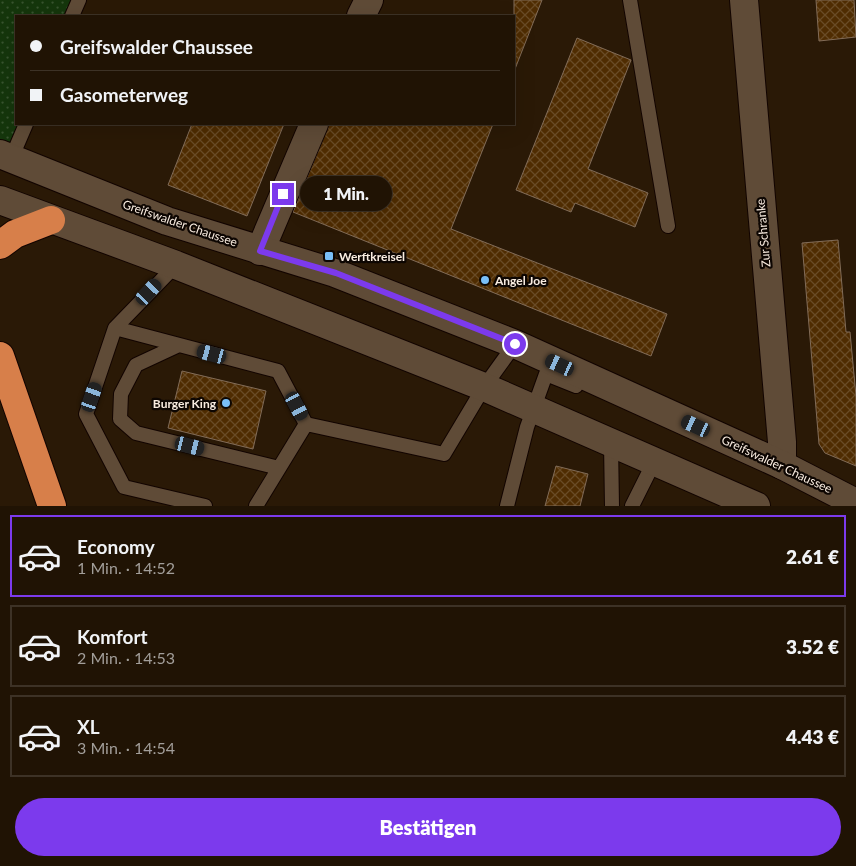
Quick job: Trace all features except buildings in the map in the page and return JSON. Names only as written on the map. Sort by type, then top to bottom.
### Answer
[{"type":"highway","points":[[0,245],[15,234],[51,220]]},
{"type":"highway","points":[[0,356],[52,506]]},
{"type":"main road","points":[[362,15],[369,0]]},
{"type":"main road","name":"Zur Schranke","points":[[744,0],[782,442],[782,465]]},
{"type":"main road","points":[[260,251],[314,125]]},
{"type":"main road","name":"Greifswalder Chaussee","points":[[5,157],[167,221],[336,273],[515,344],[853,499]]},
{"type":"main road","points":[[0,200],[176,265],[484,387],[756,506]]},
{"type":"lane","points":[[72,15],[79,0]]},
{"type":"lane","points":[[630,0],[668,226]]},
{"type":"lane","points":[[5,157],[25,125]]},
{"type":"lane","points":[[176,265],[115,328],[86,414],[124,487],[205,506]]},
{"type":"lane","points":[[115,328],[278,371],[306,424],[444,454],[484,387],[515,344]]},
{"type":"lane","points":[[179,345],[136,365],[121,394],[120,419],[136,433],[279,468]]},
{"type":"lane","points":[[507,506],[533,409],[546,374],[600,396],[622,392]]},
{"type":"lane","points":[[256,506],[306,424]]},
{"type":"lane","points":[[611,443],[612,506]]},
{"type":"lane","points":[[632,506],[654,462]]},
{"type":"green space","points":[[0,0],[79,0],[72,15],[15,15],[15,125],[26,125],[11,159],[0,154]]},
{"type":"place","name":"Werftkreisel","points":[[329,256]]},
{"type":"place","name":"Angel Joe","points":[[485,280]]},
{"type":"place","name":"Burger King","points":[[226,403]]},
{"type":"route","points":[[283,194],[260,251],[336,273],[515,344]]}]
